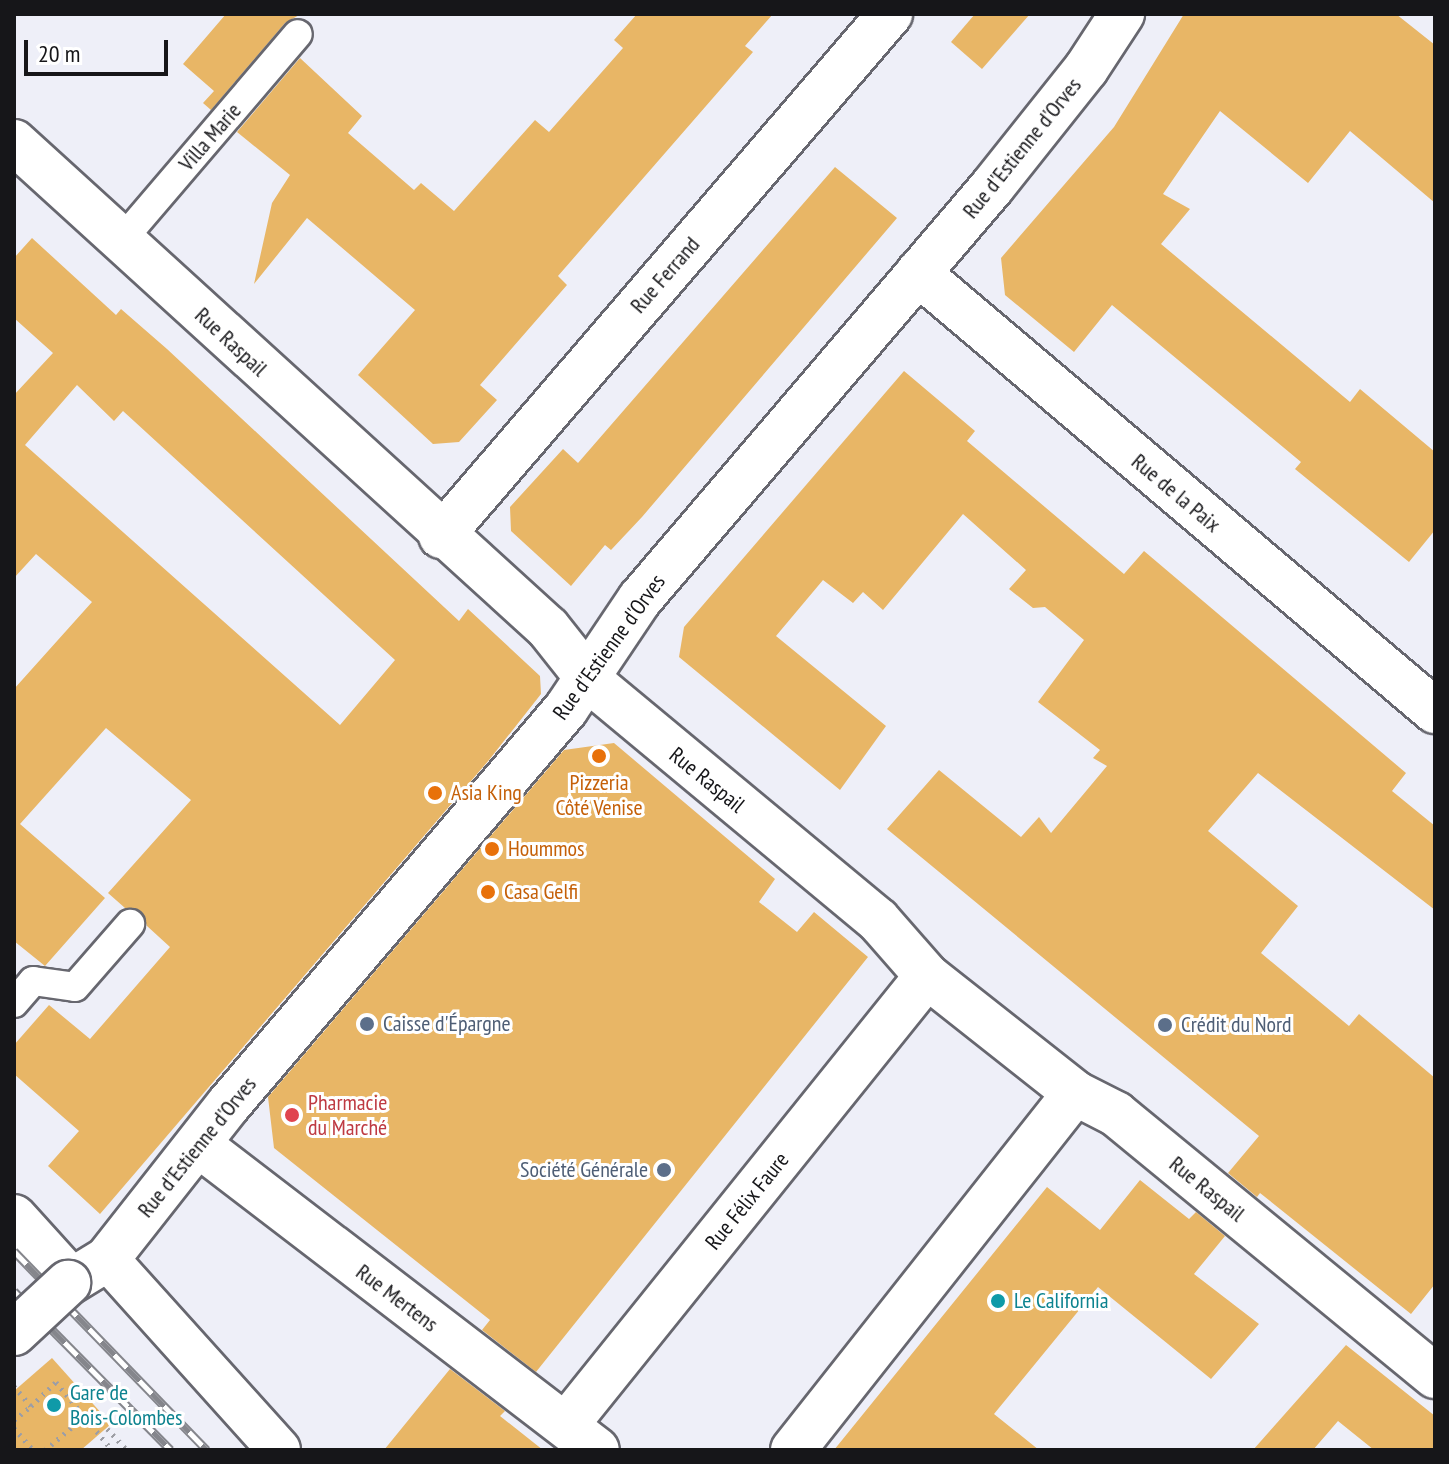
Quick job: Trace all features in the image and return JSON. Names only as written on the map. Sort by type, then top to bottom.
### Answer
[{"type":"street","name":"Rue Ferrand","points":[[441,536],[890,14]]},
{"type":"street","name":"Rue d'Estienne d'Orves","points":[[14,1333],[69,1281],[88,1275],[107,1259],[199,1145],[590,681],[640,599],[1065,97],[1122,14]]},
{"type":"street","name":"Rue Raspail","points":[[14,142],[441,536],[548,628],[590,681],[878,920],[927,976],[1075,1093],[1116,1114],[1435,1376]]},
{"type":"street","name":"Rue de la Paix","points":[[918,273],[1435,711]]},
{"type":"street","name":"Rue Félix Faure","points":[[582,1438],[927,976]]},
{"type":"street","points":[[793,1450],[1075,1093]]},
{"type":"street","name":"Rue Mertens","points":[[199,1145],[582,1438]]},
{"type":"street","points":[[14,1217],[69,1281]]},
{"type":"street","points":[[119,1272],[279,1450]]},
{"type":"lane","name":"Villa Marie","points":[[121,241],[298,34]]},
{"type":"lane","points":[[14,1003],[33,981],[75,987],[130,924]]},
{"type":"path","points":[[14,1420],[56,1382],[112,1450]]},
{"type":"path","points":[[14,1386],[31,1406]]},
{"type":"path","points":[[45,1450],[91,1411],[127,1450]]},
{"type":"path","points":[[14,1428],[33,1450]]},
{"type":"building","points":[[226,14],[301,14],[285,23],[211,110],[203,103],[214,91],[183,64]]},
{"type":"building","points":[[637,14],[773,14],[745,46],[753,52],[558,276],[567,285],[480,385],[497,400],[459,442],[433,444],[358,375],[415,310],[307,218],[254,284],[272,203],[290,175],[237,132],[300,58],[362,116],[348,133],[414,190],[421,183],[454,211],[535,120],[549,132],[623,48],[614,40]]},
{"type":"building","points":[[975,14],[1030,14],[982,69],[951,42]]},
{"type":"building","points":[[1184,14],[1396,14],[1435,45],[1435,203],[1350,131],[1308,183],[1220,111],[1163,194],[1190,209],[1161,244],[1350,402],[1360,389],[1435,452],[1435,530],[1409,562],[1295,469],[1301,462],[1112,305],[1074,352],[1005,295],[1001,258],[1114,127]]},
{"type":"building","points":[[835,167],[897,218],[642,517],[611,550],[605,545],[571,586],[511,531],[510,507],[563,449],[578,463]]},
{"type":"building","points":[[32,238],[116,315],[121,309],[167,349],[459,621],[468,609],[540,676],[541,694],[489,760],[100,1214],[48,1166],[79,1131],[14,1074],[14,1045],[49,1005],[90,1039],[170,947],[147,926],[142,912],[125,908],[108,893],[191,800],[106,728],[20,824],[105,898],[45,966],[14,941],[14,689],[92,602],[36,554],[14,578],[14,395],[53,353],[14,318],[14,258]],"holes":[[[77,385],[114,421],[123,411],[395,660],[340,725],[25,445]]]},
{"type":"building","points":[[904,371],[975,431],[967,441],[1124,574],[1144,551],[1406,773],[1392,791],[1435,826],[1435,910],[1258,773],[1208,831],[1298,906],[1261,953],[1349,1026],[1359,1014],[1435,1078],[1435,1284],[1411,1314],[1260,1193],[1257,1197],[1228,1173],[1259,1136],[887,829],[939,770],[1021,837],[1039,817],[1051,833],[1107,766],[1093,758],[1100,750],[1038,702],[1084,640],[1045,607],[1033,608],[1009,589],[1026,570],[963,514],[883,610],[863,592],[853,603],[823,580],[776,636],[886,726],[840,790],[679,657],[684,627]]},
{"type":"building","points":[[614,743],[775,879],[759,902],[797,932],[814,912],[868,957],[536,1372],[482,1330],[490,1320],[274,1148],[268,1097],[564,750]]},
{"type":"building","points":[[1140,1180],[1189,1219],[1196,1212],[1225,1236],[1194,1274],[1259,1324],[1211,1379],[1098,1287],[994,1414],[1039,1450],[834,1450],[1047,1187],[1100,1230]]},
{"type":"building","points":[[1346,1345],[1435,1416],[1435,1450],[1374,1450],[1338,1421],[1313,1450],[1253,1450]]},
{"type":"building","name":"Gare de Bois-Colombes","points":[[52,1358],[111,1424],[81,1450],[14,1450],[14,1391]]},
{"type":"building","points":[[450,1369],[505,1411],[500,1416],[543,1450],[384,1450]]},
{"type":"railway","points":[[14,1251],[207,1450]]},
{"type":"railway","points":[[14,1291],[171,1450]]},
{"type":"place","name":"Pizzeria Côté Venise","points":[[599,756]]},
{"type":"place","name":"Asia King","points":[[435,793]]},
{"type":"place","name":"Hoummos","points":[[492,849]]},
{"type":"place","name":"Casa Gelfi","points":[[488,892]]},
{"type":"place","name":"Caisse d'Épargne","points":[[367,1024]]},
{"type":"place","name":"Crédit du Nord","points":[[1165,1025]]},
{"type":"place","name":"Pharmacie du Marché","points":[[292,1115]]},
{"type":"place","name":"Société Générale","points":[[664,1170]]},
{"type":"place","name":"Le California","points":[[998,1301]]},
{"type":"place","name":"Gare de Bois-Colombes","points":[[54,1405]]}]
